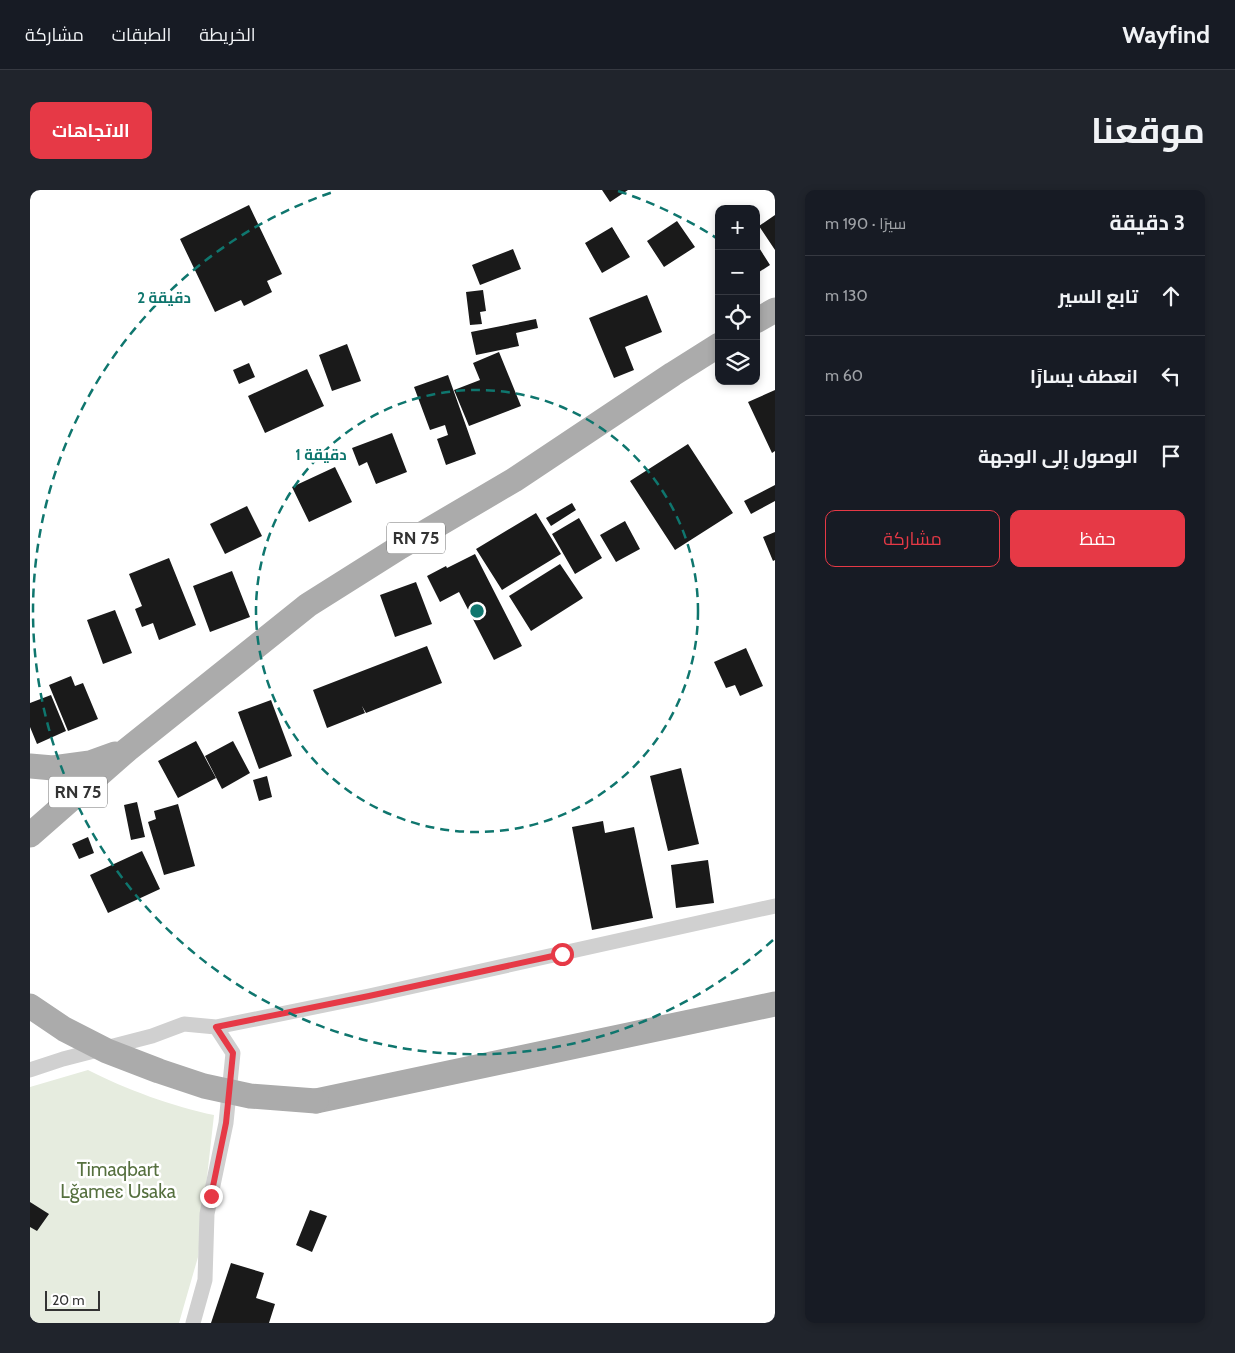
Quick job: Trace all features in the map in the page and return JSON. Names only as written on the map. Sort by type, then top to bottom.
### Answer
[{"type":"main road","points":[[760,319],[775,310]]},
{"type":"main road","name":"RN 75","points":[[30,835],[127,750],[308,605],[400,547],[514,480],[715,348]]},
{"type":"main road","points":[[30,766],[53,768],[90,763],[127,750]]},
{"type":"main road","points":[[30,1006],[64,1029],[107,1050],[158,1071],[204,1086],[250,1096],[316,1101],[775,1004]]},
{"type":"street","points":[[30,1070],[63,1059],[152,1036],[184,1024],[216,1027],[369,996],[775,906]]},
{"type":"street","points":[[193,1323],[205,1280],[208,1214],[226,1123],[233,1053],[216,1027]]},
{"type":"green space","name":"Timaqbart Lǧameɛ Usaka","points":[[88,1070],[150,1097],[214,1115],[198,1257],[179,1323],[30,1323],[30,1087]]},
{"type":"building","points":[[602,190],[628,190],[610,202]]},
{"type":"building","points":[[249,205],[282,274],[267,281],[272,292],[244,306],[241,300],[215,312],[180,239]]},
{"type":"building","points":[[775,215],[775,250],[760,228],[760,225]]},
{"type":"building","points":[[677,221],[695,247],[664,267],[647,241]]},
{"type":"building","points":[[612,227],[630,257],[602,273],[585,243]]},
{"type":"building","points":[[513,249],[521,269],[480,285],[472,265]]},
{"type":"building","points":[[760,249],[770,265],[760,271]]},
{"type":"building","points":[[483,290],[486,311],[480,312],[482,324],[470,325],[466,292]]},
{"type":"building","points":[[647,295],[662,332],[625,347],[634,370],[614,378],[589,318]]},
{"type":"building","points":[[536,319],[538,328],[516,333],[519,346],[476,355],[471,332]]},
{"type":"building","points":[[347,344],[361,381],[332,391],[319,355]]},
{"type":"building","points":[[499,352],[521,406],[469,426],[454,390],[480,380],[473,363]]},
{"type":"building","points":[[249,363],[255,377],[239,384],[233,370]]},
{"type":"building","points":[[307,369],[324,406],[265,433],[248,396]]},
{"type":"building","points":[[448,375],[476,454],[446,465],[437,439],[448,435],[445,425],[430,430],[414,387]]},
{"type":"building","points":[[775,390],[775,451],[772,453],[748,402]]},
{"type":"building","points":[[392,433],[407,472],[376,484],[367,462],[359,466],[352,448]]},
{"type":"building","points":[[688,444],[733,513],[675,550],[630,481]]},
{"type":"building","points":[[335,467],[352,502],[309,522],[292,487]]},
{"type":"building","points":[[775,485],[775,501],[751,514],[744,501]]},
{"type":"building","points":[[572,503],[576,510],[551,526],[546,518]]},
{"type":"building","points":[[247,506],[262,536],[225,554],[210,524]]},
{"type":"building","points":[[536,513],[561,554],[502,590],[476,549]]},
{"type":"building","points":[[579,518],[602,558],[575,574],[552,534]]},
{"type":"building","points":[[625,521],[640,549],[616,562],[600,535]]},
{"type":"building","points":[[775,532],[775,560],[773,561],[763,537]]},
{"type":"building","points":[[475,554],[522,646],[494,660],[459,592],[440,602],[427,576]]},
{"type":"building","points":[[169,558],[196,625],[159,640],[153,623],[142,627],[135,609],[142,606],[129,574]]},
{"type":"building","points":[[560,564],[583,598],[531,631],[509,596]]},
{"type":"building","points":[[232,571],[250,617],[210,632],[193,586]]},
{"type":"building","points":[[416,582],[432,624],[395,637],[380,595]]},
{"type":"building","points":[[115,610],[132,653],[103,664],[87,620]]},
{"type":"building","points":[[427,646],[442,683],[366,713],[362,706],[365,713],[327,728],[313,690]]},
{"type":"building","points":[[746,648],[763,686],[740,696],[735,685],[726,688],[714,662]]},
{"type":"building","points":[[71,676],[75,686],[83,683],[98,719],[68,731],[49,685]]},
{"type":"building","points":[[51,695],[66,731],[37,744],[30,727],[30,703]]},
{"type":"building","points":[[271,700],[292,756],[259,769],[238,712]]},
{"type":"building","points":[[196,741],[216,778],[178,798],[158,761]]},
{"type":"building","points":[[233,741],[250,773],[222,789],[205,756]]},
{"type":"building","points":[[681,768],[699,844],[668,851],[650,776]]},
{"type":"building","points":[[267,776],[272,797],[259,801],[253,780]]},
{"type":"building","points":[[137,802],[145,837],[131,840],[124,805]]},
{"type":"building","points":[[178,804],[195,866],[164,875],[148,822],[156,819],[154,811]]},
{"type":"building","points":[[603,821],[605,833],[634,827],[653,918],[592,930],[572,827]]},
{"type":"building","points":[[88,837],[94,853],[79,859],[72,844]]},
{"type":"building","points":[[142,851],[160,889],[108,913],[90,875]]},
{"type":"building","points":[[708,860],[714,903],[676,908],[671,865]]},
{"type":"building","points":[[30,1202],[49,1214],[37,1231],[30,1227]]},
{"type":"building","points":[[310,1210],[327,1216],[312,1252],[296,1245]]},
{"type":"building","points":[[231,1263],[264,1273],[256,1298],[275,1304],[269,1323],[211,1323]]},
{"type":"route","points":[[211,1196],[226,1123],[233,1053],[216,1027],[562,954]]}]
